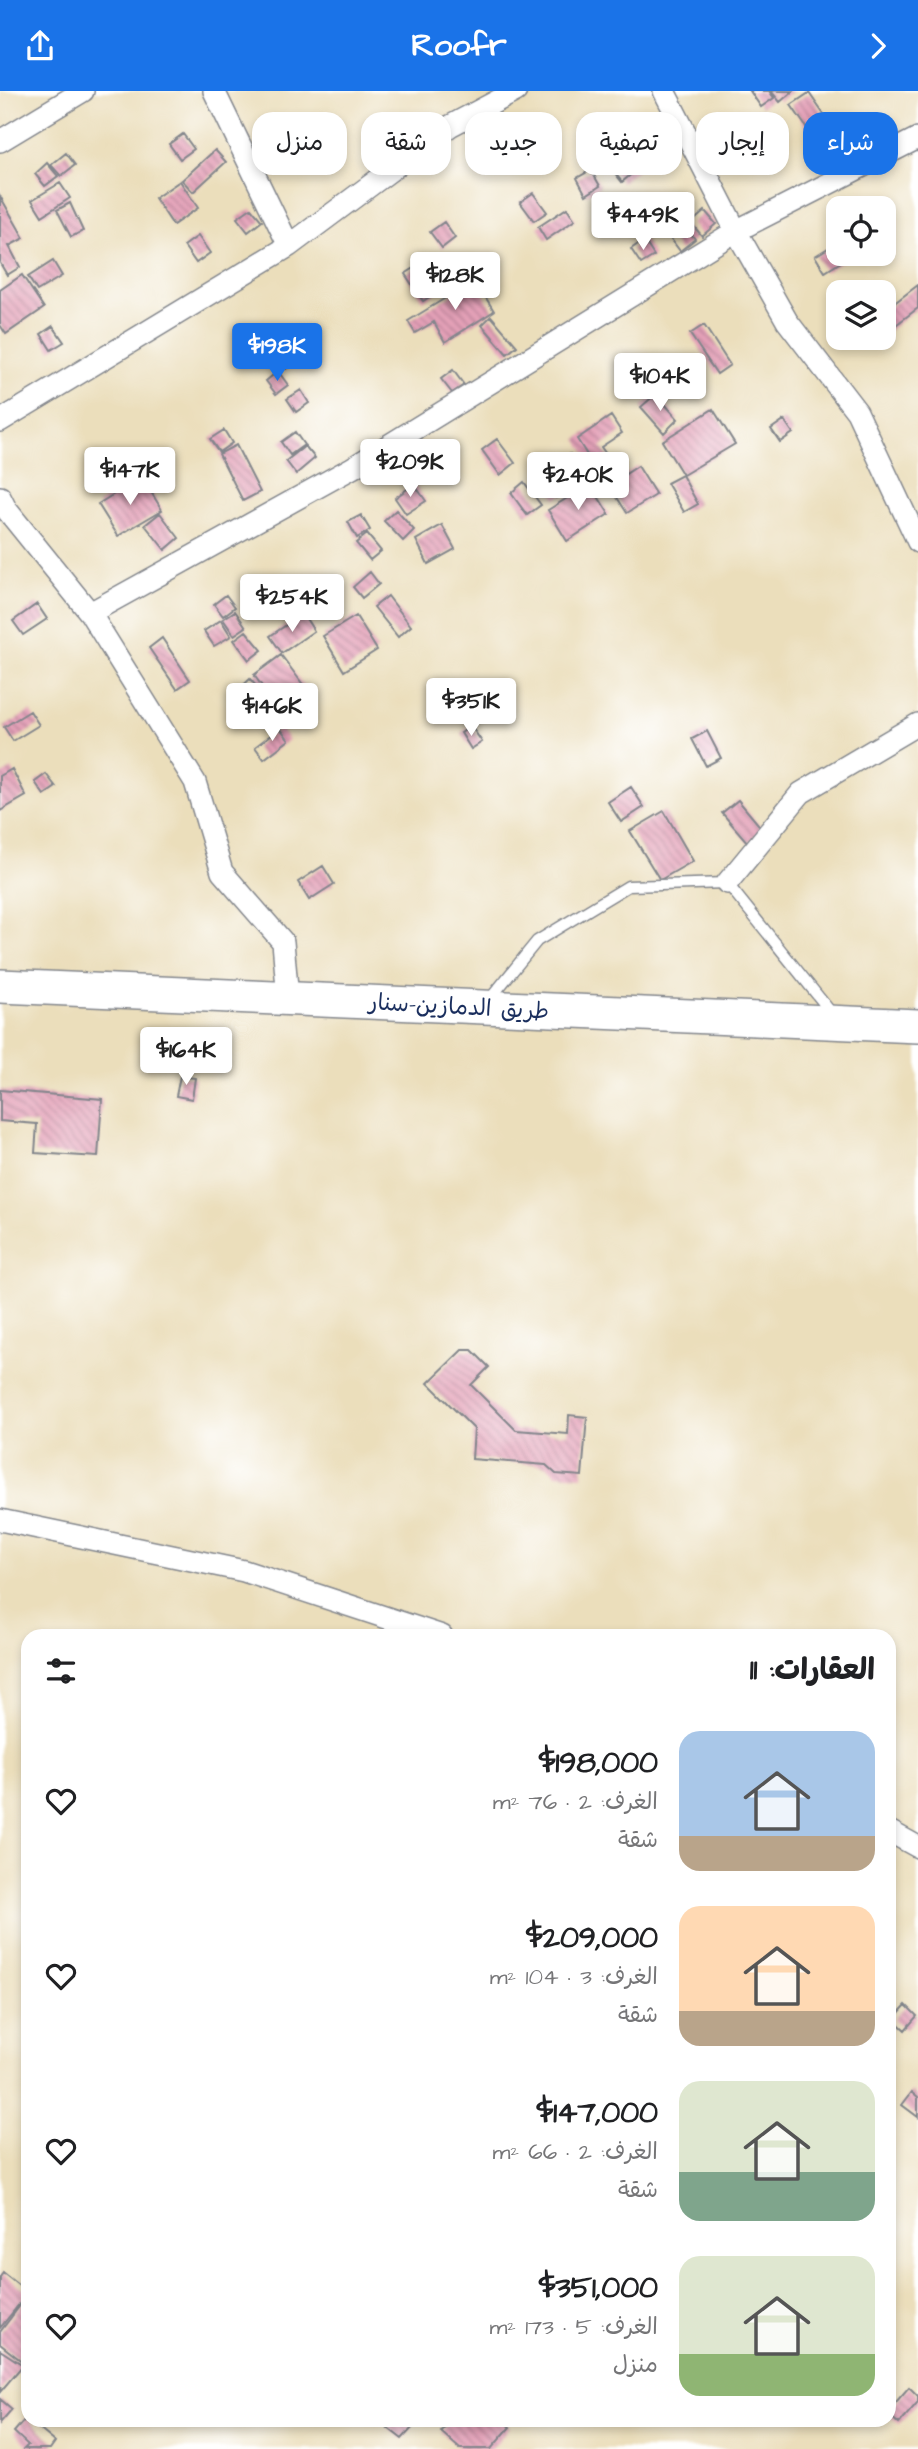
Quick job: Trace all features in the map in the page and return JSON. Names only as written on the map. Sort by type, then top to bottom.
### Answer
[{"type":"highway","name":"طريق الدمازين-سنار","points":[[0,986],[918,1026]]},
{"type":"street","points":[[0,141],[83,91]]},
{"type":"street","points":[[214,91],[289,246]]},
{"type":"street","points":[[0,421],[289,246],[450,125],[516,91]]},
{"type":"street","points":[[664,91],[736,231],[787,321],[857,412],[918,542]]},
{"type":"street","points":[[90,613],[352,468],[736,231],[918,138]]},
{"type":"street","points":[[0,497],[6,509],[90,613],[195,782],[222,872],[283,942],[288,999]]},
{"type":"street","points":[[727,883],[802,793],[918,724]]},
{"type":"street","points":[[0,1520],[244,1571],[421,1629]]},
{"type":"street","points":[[896,1835],[918,1847]]},
{"type":"lane","points":[[483,1007],[537,941],[628,886],[727,883],[840,1024]]},
{"type":"building","points":[[750,91],[769,91],[774,98],[761,107]]},
{"type":"building","points":[[771,91],[793,91],[780,102]]},
{"type":"building","points":[[809,93],[822,112],[803,112],[803,122],[791,105]]},
{"type":"building","points":[[183,134],[194,149],[180,159],[169,144]]},
{"type":"building","points":[[215,150],[226,162],[193,192],[182,180]]},
{"type":"building","points":[[66,153],[75,165],[61,176],[51,165]]},
{"type":"building","points":[[47,163],[58,176],[45,186],[35,174]]},
{"type":"building","points":[[594,175],[600,186],[586,195],[577,178]]},
{"type":"building","points":[[616,175],[630,175],[622,182]]},
{"type":"building","points":[[180,181],[198,208],[173,225],[155,198]]},
{"type":"building","points":[[60,183],[70,198],[42,216],[32,200]]},
{"type":"building","points":[[533,193],[547,212],[534,221],[520,202]]},
{"type":"building","points":[[0,196],[24,238],[9,246],[20,267],[7,275],[0,263]]},
{"type":"building","points":[[70,203],[83,231],[71,237],[57,210]]},
{"type":"building","points":[[251,208],[262,221],[248,232],[237,218]]},
{"type":"building","points":[[567,208],[575,220],[546,240],[538,227]]},
{"type":"building","points":[[705,211],[716,224],[702,236],[691,223]]},
{"type":"building","points":[[444,222],[455,238],[442,248],[430,232]]},
{"type":"building","points":[[686,227],[695,239],[680,251],[671,239]]},
{"type":"building","points":[[198,236],[210,253],[196,263],[184,246]]},
{"type":"building","points":[[644,240],[654,256],[641,264],[631,249]]},
{"type":"building","points":[[826,249],[826,266],[834,266],[825,272],[815,256]]},
{"type":"building","points":[[432,257],[449,284],[423,301],[405,274]]},
{"type":"building","points":[[53,261],[62,276],[37,291],[28,277]]},
{"type":"building","points":[[22,275],[44,308],[6,334],[0,325],[0,290]]},
{"type":"building","points":[[475,280],[494,311],[445,342],[434,322],[415,333],[408,321]]},
{"type":"building","points":[[918,285],[918,308],[896,325],[896,302]]},
{"type":"building","points":[[491,316],[517,346],[507,354],[482,325]]},
{"type":"building","points":[[704,325],[730,365],[717,374],[690,334]]},
{"type":"building","points":[[53,326],[64,342],[51,350],[41,334]]},
{"type":"building","points":[[290,347],[299,360],[286,369],[277,357]]},
{"type":"building","points":[[453,370],[464,385],[452,393],[441,379]]},
{"type":"building","points":[[278,371],[288,385],[276,394],[266,381]]},
{"type":"building","points":[[301,390],[309,403],[296,412],[287,399]]},
{"type":"building","points":[[656,394],[678,419],[664,433],[641,407]]},
{"type":"building","points":[[713,409],[735,444],[683,475],[662,441]]},
{"type":"building","points":[[611,416],[622,433],[601,447],[608,457],[594,466],[577,439]]},
{"type":"building","points":[[784,420],[793,433],[780,442],[771,429]]},
{"type":"building","points":[[224,430],[232,443],[219,452],[210,439]]},
{"type":"building","points":[[295,432],[304,445],[290,455],[281,442]]},
{"type":"building","points":[[497,439],[515,463],[500,475],[482,450]]},
{"type":"building","points":[[236,445],[260,492],[243,501],[219,454]]},
{"type":"building","points":[[305,446],[315,458],[296,474],[286,461]]},
{"type":"building","points":[[570,454],[586,481],[556,498],[540,472]]},
{"type":"building","points":[[115,461],[124,474],[110,483],[102,469]]},
{"type":"building","points":[[638,466],[656,495],[627,513],[609,485]]},
{"type":"building","points":[[682,475],[698,504],[684,512],[667,483]]},
{"type":"building","points":[[142,477],[162,510],[118,536],[98,504]]},
{"type":"building","points":[[524,482],[541,505],[527,515],[511,493]]},
{"type":"building","points":[[414,484],[426,501],[406,514],[395,498]]},
{"type":"building","points":[[590,484],[609,514],[567,541],[548,510]]},
{"type":"building","points":[[396,510],[414,530],[403,541],[384,521]]},
{"type":"building","points":[[160,513],[179,538],[165,550],[145,525]]},
{"type":"building","points":[[361,515],[370,530],[357,538],[348,522]]},
{"type":"building","points":[[442,525],[455,549],[428,564],[416,540]]},
{"type":"building","points":[[367,534],[381,551],[370,560],[356,543]]},
{"type":"building","points":[[370,572],[379,584],[362,598],[353,587]]},
{"type":"building","points":[[226,595],[235,607],[223,616],[214,604]]},
{"type":"building","points":[[388,596],[411,626],[398,637],[374,607]]},
{"type":"building","points":[[37,604],[47,619],[23,635],[13,621]]},
{"type":"building","points":[[235,611],[246,627],[234,635],[223,619]]},
{"type":"building","points":[[303,614],[314,631],[282,653],[270,636]]},
{"type":"building","points":[[356,616],[377,650],[344,671],[323,636]]},
{"type":"building","points":[[221,620],[231,636],[214,646],[204,631]]},
{"type":"building","points":[[246,631],[262,650],[249,660],[234,640]]},
{"type":"building","points":[[162,638],[190,680],[177,689],[149,648]]},
{"type":"building","points":[[281,655],[307,690],[279,710],[254,675]]},
{"type":"building","points":[[250,679],[264,695],[250,708],[236,692]]},
{"type":"building","points":[[30,711],[39,725],[13,741],[4,727]]},
{"type":"building","points":[[471,726],[482,742],[471,749],[461,733]]},
{"type":"building","points":[[280,728],[289,740],[264,759],[255,747]]},
{"type":"building","points":[[707,731],[721,758],[706,766],[692,739]]},
{"type":"building","points":[[12,769],[26,796],[0,811],[0,776]]},
{"type":"building","points":[[46,774],[56,787],[44,795],[35,782]]},
{"type":"building","points":[[631,787],[644,807],[621,822],[608,802]]},
{"type":"building","points":[[738,800],[763,830],[748,843],[722,813]]},
{"type":"building","points":[[664,811],[693,861],[660,880],[630,831]]},
{"type":"building","points":[[323,866],[334,884],[309,900],[298,882]]},
{"type":"building","points":[[180,1076],[195,1078],[192,1099],[176,1096]]},
{"type":"building","points":[[0,1090],[102,1099],[98,1157],[35,1153],[37,1124],[0,1121]]},
{"type":"building","points":[[462,1350],[472,1350],[489,1367],[471,1385],[516,1430],[568,1434],[569,1415],[587,1417],[582,1476],[556,1474],[546,1465],[472,1459],[474,1429],[428,1383]]},
{"type":"building","points":[[906,2005],[917,2016],[905,2030],[896,2022],[896,2016]]},
{"type":"building","points":[[912,2092],[918,2097],[918,2117],[902,2105]]},
{"type":"building","points":[[3,2273],[21,2287],[21,2302],[0,2328],[0,2277]]},
{"type":"building","points":[[21,2304],[21,2360],[0,2344],[0,2332]]},
{"type":"building","points":[[0,2350],[21,2364],[21,2367],[0,2392]]},
{"type":"building","points":[[909,2387],[918,2396],[918,2402],[899,2424],[896,2421],[896,2402]]},
{"type":"building","points":[[0,2399],[12,2409],[0,2423]]},
{"type":"building","points":[[21,2424],[21,2427],[37,2427],[55,2442],[50,2449],[24,2449],[28,2445],[14,2432]]},
{"type":"building","points":[[389,2427],[413,2427],[402,2439]]},
{"type":"building","points":[[445,2427],[510,2427],[491,2449],[460,2449],[441,2432]]}]
